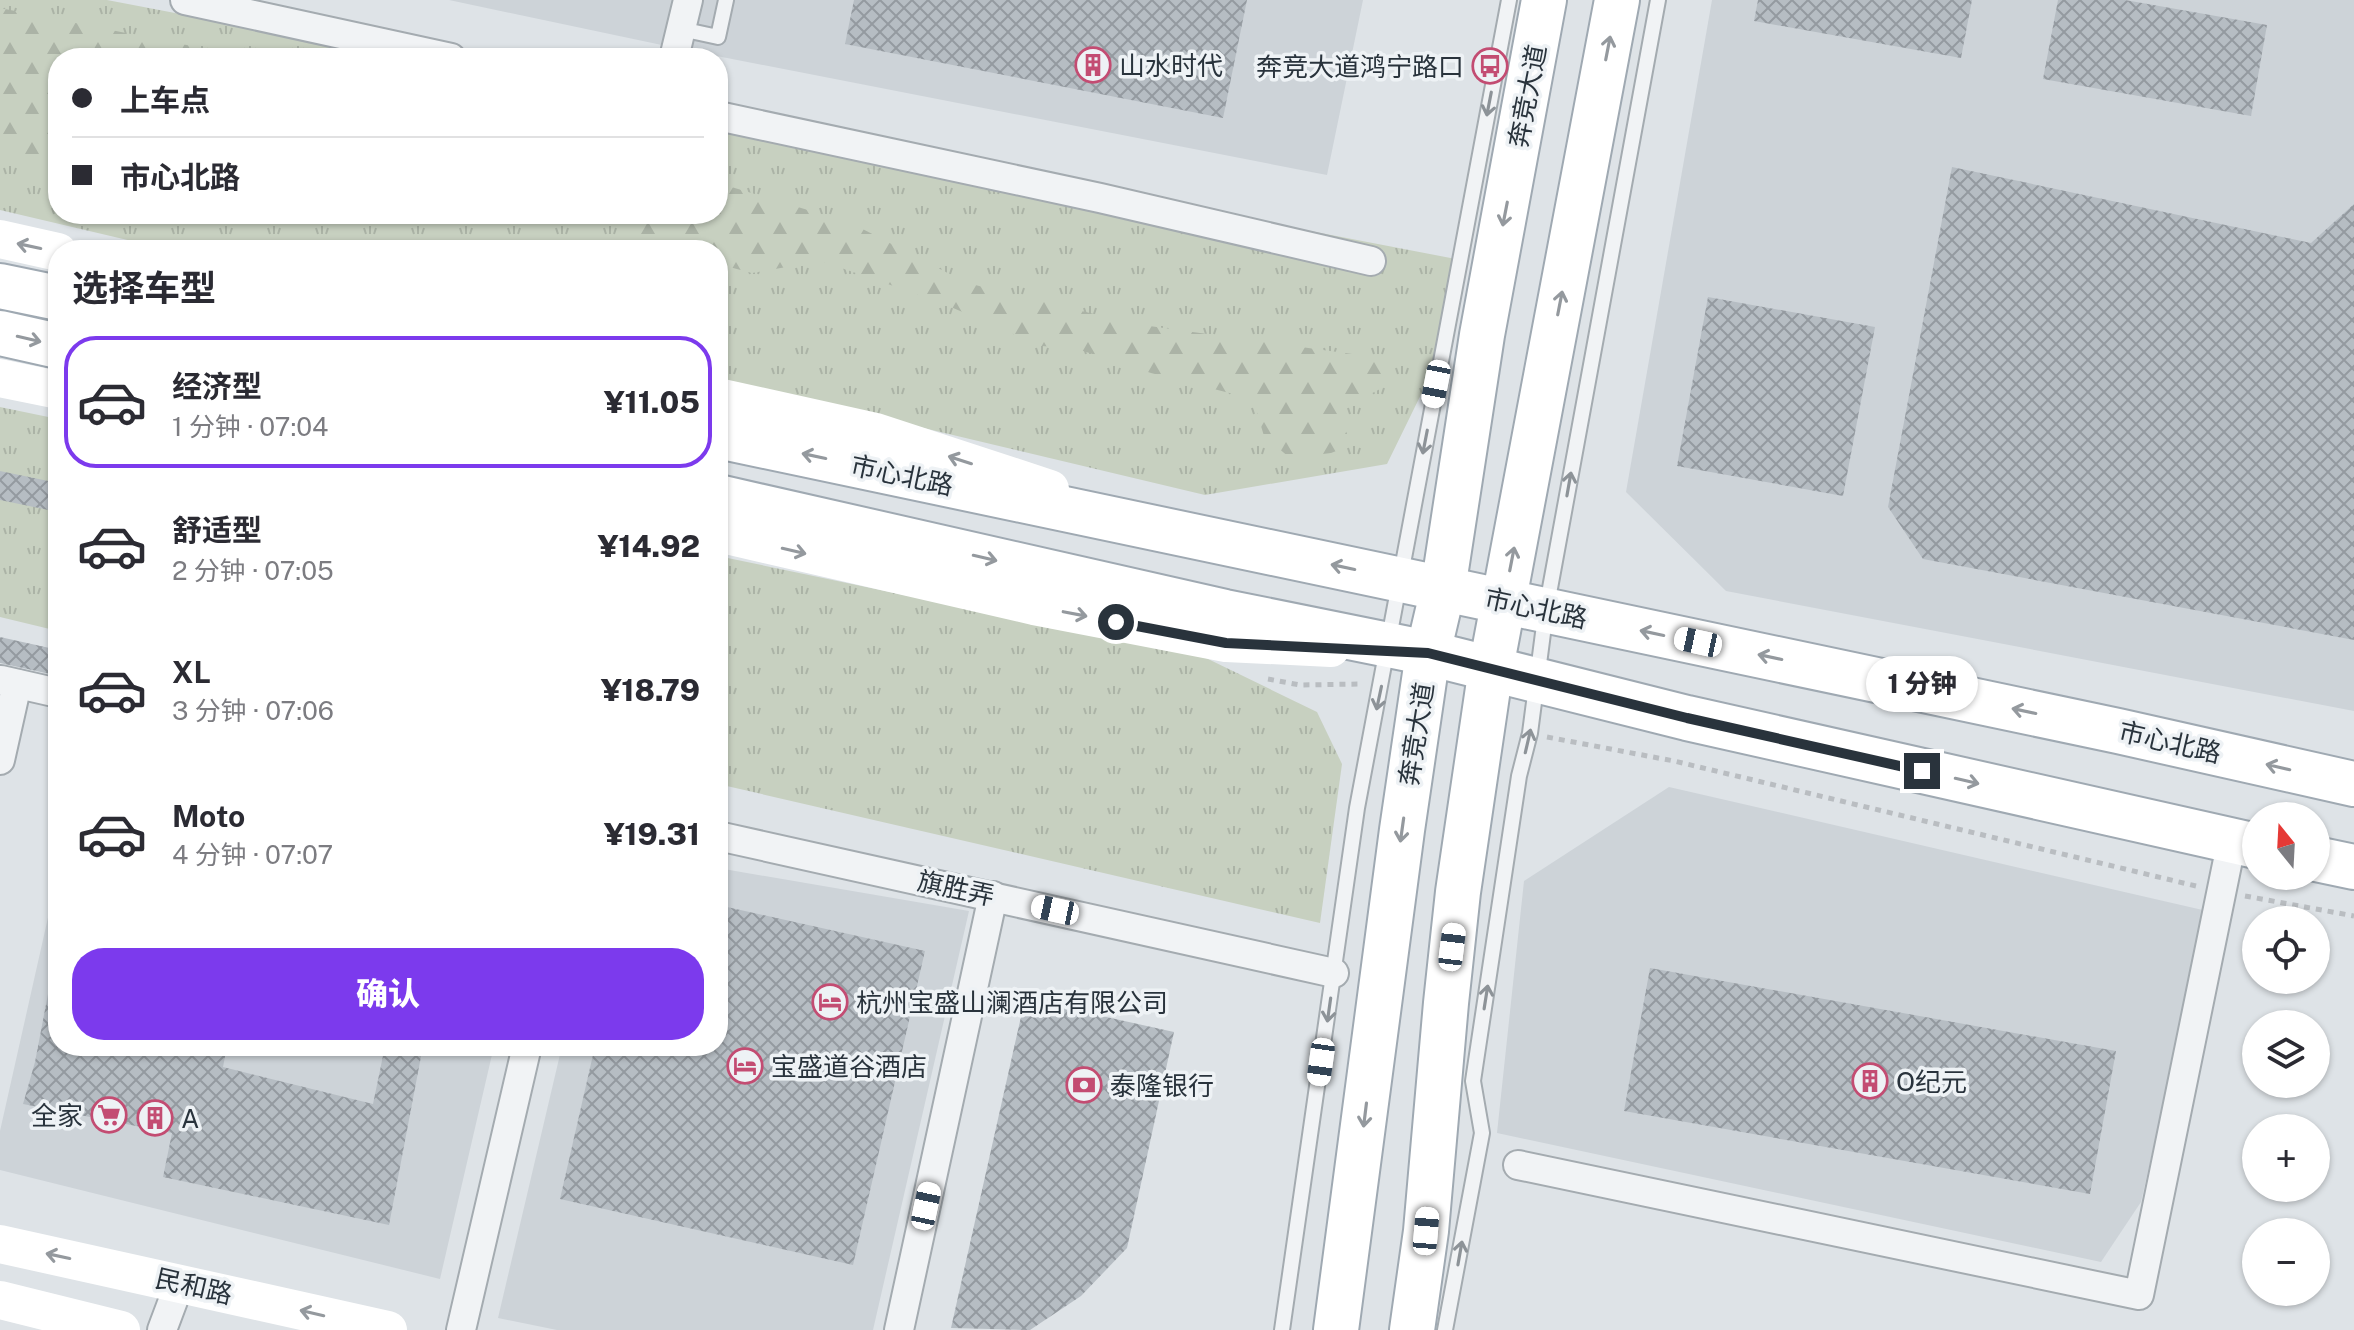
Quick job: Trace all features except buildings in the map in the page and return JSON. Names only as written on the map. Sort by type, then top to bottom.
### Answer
[{"type":"main road","name":"奔竞大道","points":[[1336,1330],[1402,830],[1402,649],[1443,589],[1482,335],[1544,0]]},
{"type":"main road","points":[[1412,1330],[1426,1231],[1458,892],[1491,668],[1617,0]]},
{"type":"main road","points":[[0,239],[48,250]]},
{"type":"main road","points":[[0,286],[48,296]]},
{"type":"main road","points":[[0,333],[48,344]]},
{"type":"main road","points":[[0,378],[48,388]]},
{"type":"main road","points":[[728,399],[876,432],[1194,536]]},
{"type":"main road","name":"市心北路","points":[[728,438],[2118,731],[2354,784]]},
{"type":"main road","points":[[728,499],[1225,612],[1491,668],[1687,718],[2242,843]]},
{"type":"main road","points":[[728,535],[1034,606],[1226,643],[1402,649]]},
{"type":"main road","points":[[2330,862],[2354,867]]},
{"type":"main road","name":"民和路","points":[[0,1244],[388,1330]]},
{"type":"main road","points":[[0,1300],[121,1330]]},
{"type":"street","points":[[185,0],[405,48]]},
{"type":"street","points":[[676,48],[688,0]]},
{"type":"street","points":[[728,118],[1100,198],[1371,261]]},
{"type":"street","points":[[0,760],[9,682],[48,691]]},
{"type":"street","name":"旗胜弄","points":[[728,838],[1334,973]]},
{"type":"street","points":[[1518,1165],[2139,1295],[2221,892],[2242,847]]},
{"type":"street","points":[[899,1330],[993,896]]},
{"type":"street","points":[[461,1330],[525,1056]]},
{"type":"street","points":[[162,1330],[180,1282]]},
{"type":"lane","points":[[681,29],[718,37],[726,0]]},
{"type":"lane","points":[[1282,1330],[1357,808],[1402,649],[1400,579],[1509,0]]},
{"type":"lane","points":[[1445,1330],[1482,1133],[1473,1081],[1519,776],[1530,733],[1546,610],[1658,0]]},
{"type":"lane","points":[[853,527],[965,590]]},
{"type":"path","points":[[1530,733],[1674,761],[2221,892],[2354,916]]},
{"type":"shaded area","points":[[449,0],[1363,0],[1327,175],[728,58],[728,48],[676,48]]},
{"type":"shaded area","points":[[1712,0],[2354,0],[2354,711],[1726,591],[1626,492]]},
{"type":"shaded area","points":[[1669,787],[2207,911],[2141,1202],[2101,1262],[1497,1133],[1524,881]]},
{"type":"shaded area","points":[[728,870],[969,911],[873,1330],[557,1330],[498,1318],[560,1056],[728,1056]]},
{"type":"shaded area","points":[[48,917],[48,1056],[492,1056],[440,1279],[0,1170],[0,1131]]},
{"type":"green space","points":[[0,0],[107,0],[357,48],[48,48],[48,221],[0,210]]},
{"type":"green space","points":[[0,8],[202,48],[48,48],[48,165],[0,152]]},
{"type":"green space","points":[[728,119],[1461,260],[1454,327],[1387,464],[1205,495],[728,381],[728,240],[128,240],[60,224],[728,224]]},
{"type":"green space","points":[[728,186],[851,223],[967,283],[1135,324],[1352,354],[1391,363],[1390,384],[1337,411],[1352,445],[1331,453],[1290,458],[1264,436],[1253,399],[1151,373],[1074,348],[1041,346],[937,301],[821,261],[752,273],[728,267],[728,240],[623,239],[615,224],[728,224]]},
{"type":"green space","points":[[0,407],[48,417],[48,629],[0,617]]},
{"type":"green space","points":[[728,558],[1206,658],[1317,712],[1342,764],[1320,923],[728,786]]},
{"type":"place","name":"山水时代","points":[[1093,65]]},
{"type":"place","name":"奔竞大道鸿宁路口","points":[[1490,66]]},
{"type":"place","name":"杭州宝盛山澜酒店有限公司","points":[[830,1002]]},
{"type":"place","name":"宝盛道谷酒店","points":[[745,1066]]},
{"type":"place","name":"O纪元","points":[[1870,1081]]},
{"type":"place","name":"泰隆银行","points":[[1084,1085]]},
{"type":"place","name":"全家","points":[[109,1115]]},
{"type":"place","name":"A","points":[[155,1118]]},
{"type":"route","points":[[1116,622],[1226,643],[1428,653],[1687,718],[1922,771]]}]
